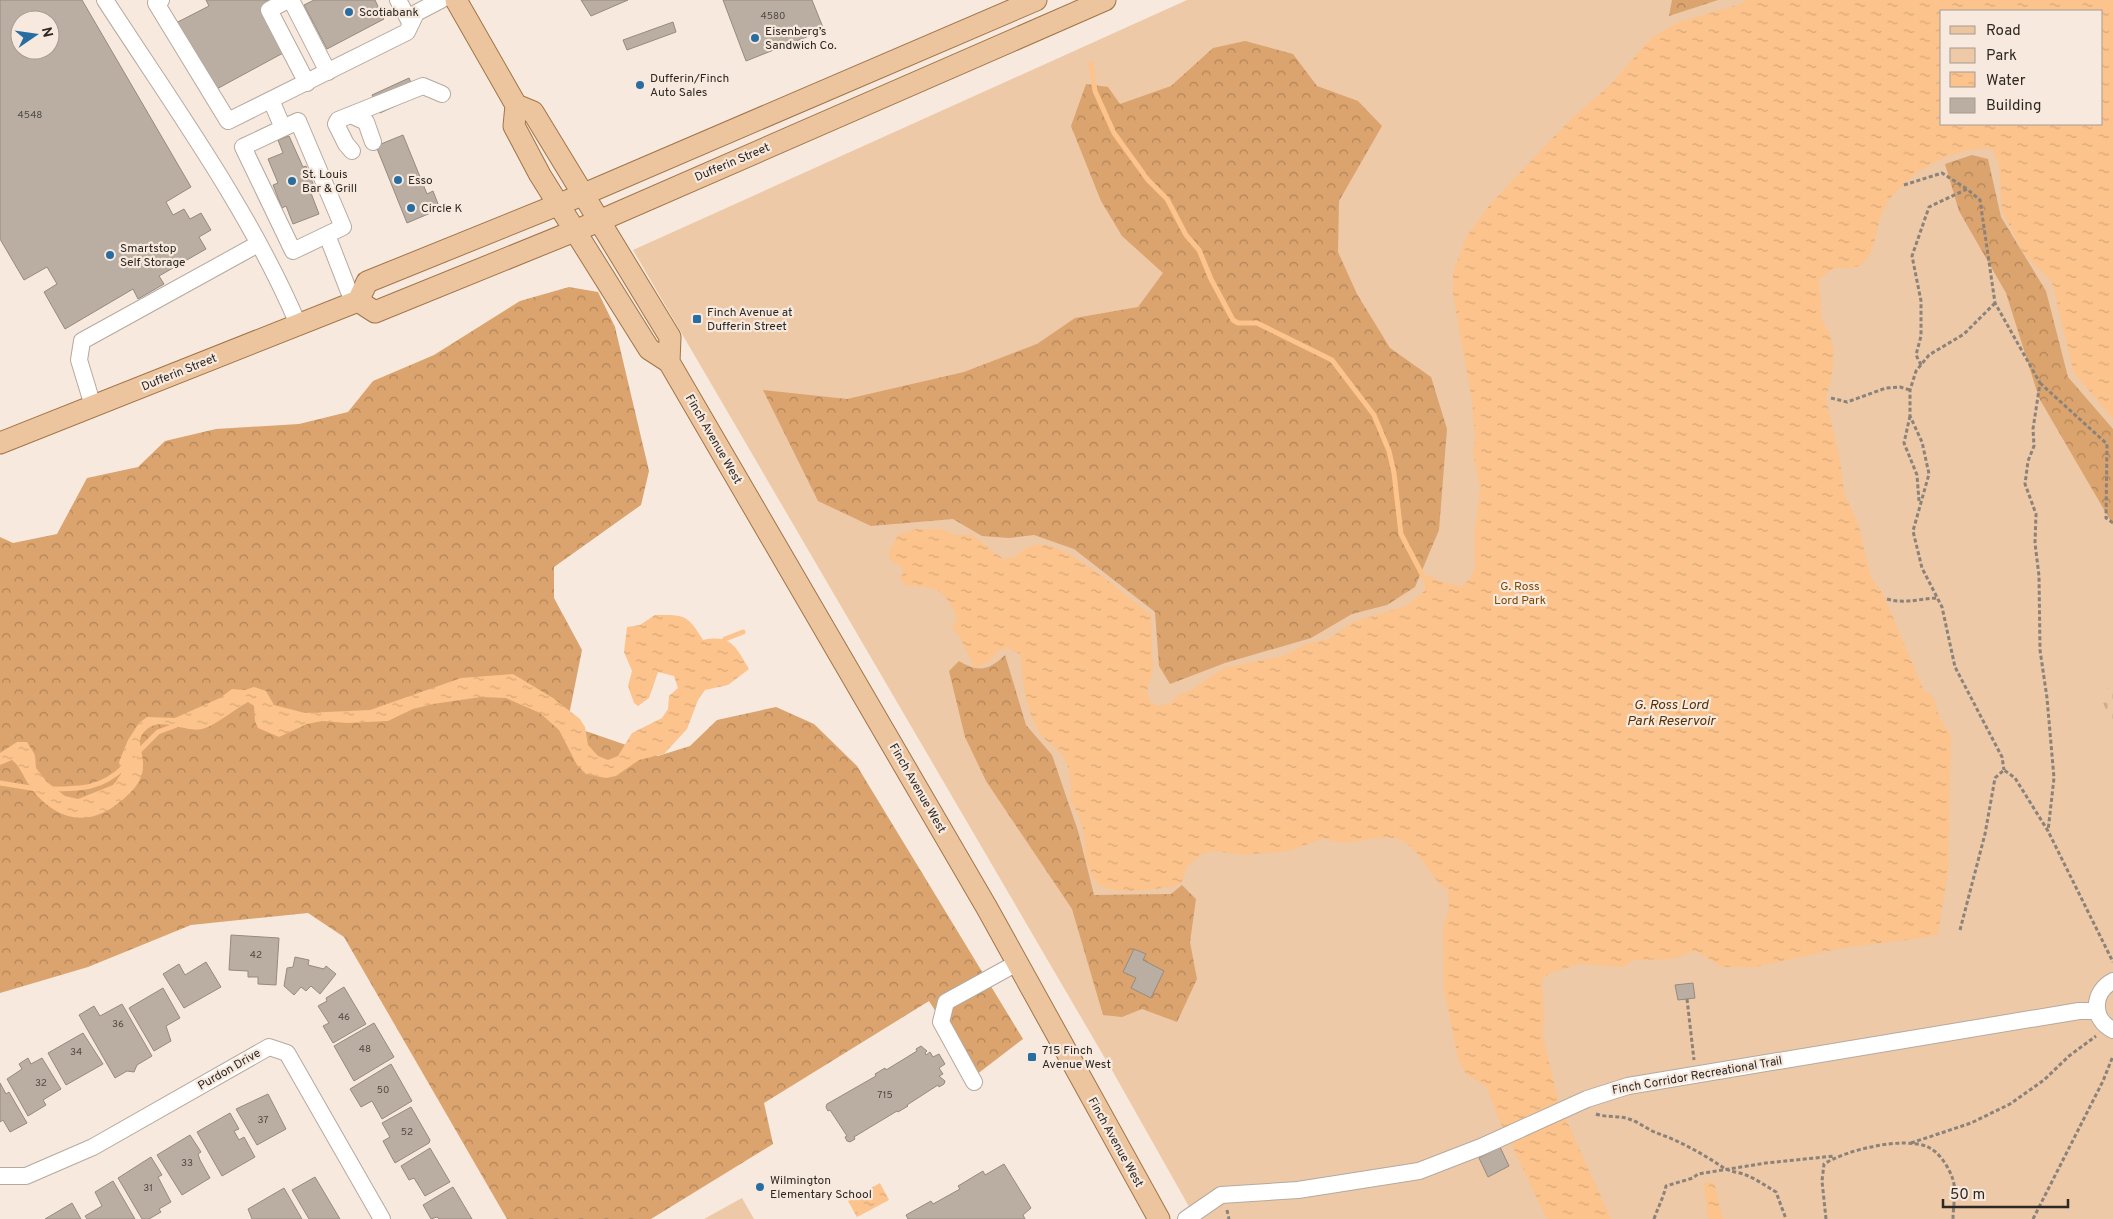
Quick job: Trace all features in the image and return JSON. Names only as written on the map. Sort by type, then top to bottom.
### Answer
[{"type":"main road","points":[[456,0],[516,105],[533,112],[670,338],[669,362]]},
{"type":"main road","points":[[356,302],[367,282],[582,195],[1036,0]]},
{"type":"main road","name":"Dufferin Street","points":[[0,443],[356,302],[375,312],[599,221],[1106,0]]},
{"type":"main road","name":"Finch Avenue West","points":[[516,105],[514,126],[557,205],[649,349],[669,362],[1018,963],[1159,1219]]},
{"type":"street","points":[[105,0],[223,182],[283,289],[298,324]]},
{"type":"street","points":[[161,0],[156,3],[228,121],[407,32],[416,13],[441,0]]},
{"type":"street","points":[[307,83],[269,10],[289,0],[328,72]]},
{"type":"street","points":[[398,0],[411,24]]},
{"type":"street","points":[[352,150],[346,144],[336,124],[338,120],[423,86],[442,94]]},
{"type":"street","points":[[270,100],[283,128]]},
{"type":"street","points":[[351,115],[366,122],[374,142]]},
{"type":"street","points":[[298,121],[343,227],[326,235],[293,251],[243,146],[298,121]]},
{"type":"street","points":[[326,235],[356,302]]},
{"type":"street","points":[[93,406],[81,368],[82,341],[258,244]]},
{"type":"street","points":[[974,1082],[941,1022],[946,1002],[1018,963]]},
{"type":"street","points":[[2105,1022],[2099,994],[2113,981]]},
{"type":"street","name":"Finch Corridor Recreational Trail","points":[[1186,1219],[1221,1195],[1298,1190],[1419,1171],[1587,1099],[1628,1086],[2079,1011],[2105,1022]]},
{"type":"street","name":"Purdon Drive","points":[[0,1176],[26,1176],[93,1147],[269,1046],[288,1053],[382,1219]]},
{"type":"path","points":[[1904,185],[1942,173],[1980,200],[1995,302],[2040,382],[2106,444],[2106,518],[2113,523]]},
{"type":"path","points":[[1921,366],[1916,355],[1921,336],[1922,301],[1912,256],[1929,207],[1967,189]]},
{"type":"path","points":[[1920,504],[1917,476],[1904,443],[1910,416],[1910,390],[1916,371],[1929,355],[1964,334],[1995,302]]},
{"type":"path","points":[[2040,382],[2033,429],[2034,446],[2028,461],[2025,484],[2036,514],[2035,543],[2040,576],[2040,650],[2047,698],[2054,778],[2048,831]]},
{"type":"path","points":[[1831,398],[1847,402],[1886,388],[1900,387],[1910,390]]},
{"type":"path","points":[[1910,416],[1922,442],[1928,474],[1913,531],[1922,568],[1942,607],[1955,667],[2002,757],[2004,770],[2015,778],[2048,831],[2113,962]]},
{"type":"path","points":[[1888,599],[1903,603],[1915,599],[1937,598]]},
{"type":"path","points":[[1960,930],[1996,778],[2004,770]]},
{"type":"path","points":[[1687,999],[1696,1074]]},
{"type":"path","points":[[1909,1144],[1971,1123],[2010,1104],[2044,1080],[2069,1056],[2104,1030],[2105,1022]]},
{"type":"path","points":[[2033,1219],[2103,1080],[2113,1056]]},
{"type":"path","points":[[1587,1099],[1592,1112],[1609,1118],[1631,1119],[1658,1133],[1679,1140],[1683,1145],[1700,1152],[1705,1158],[1713,1160],[1726,1169],[1746,1175],[1776,1192],[1786,1219]]},
{"type":"path","points":[[1654,1219],[1658,1206],[1663,1202],[1666,1186],[1693,1178],[1698,1174],[1838,1156],[1866,1147],[1909,1144],[1928,1147],[1944,1161],[1953,1179],[1953,1219]]},
{"type":"path","points":[[1826,1219],[1822,1181],[1824,1164],[1838,1156]]},
{"type":"green space","name":"G. Ross Lord Park","points":[[1187,0],[2113,0],[2113,1219],[1196,1219],[1113,1072],[633,250]]},
{"type":"green space","points":[[1672,0],[1718,0],[1669,16]]},
{"type":"green space","points":[[1245,41],[1293,54],[1317,86],[1358,101],[1382,126],[1339,201],[1338,252],[1357,294],[1390,348],[1431,377],[1447,429],[1439,530],[1415,587],[1387,605],[1352,614],[1311,638],[1225,663],[1170,684],[1159,666],[1155,612],[1074,549],[1034,535],[1009,538],[982,536],[953,519],[871,526],[818,501],[763,390],[847,399],[964,372],[1037,344],[1075,318],[1138,307],[1163,273],[1122,236],[1101,201],[1071,126],[1086,84],[1108,87],[1120,104],[1171,86],[1213,48]]},
{"type":"green space","points":[[1972,155],[1988,159],[2001,217],[2046,291],[2068,377],[2113,429],[2113,525],[2039,398],[2006,293],[1959,211],[1945,164]]},
{"type":"green space","points":[[569,287],[598,292],[615,327],[649,471],[641,505],[554,567],[554,598],[582,650],[569,715],[574,727],[658,756],[690,746],[717,720],[776,707],[814,724],[857,766],[1023,1039],[976,1075],[929,1001],[764,1103],[773,1144],[651,1219],[507,1219],[344,937],[308,913],[191,925],[88,967],[0,993],[0,537],[13,543],[57,534],[87,478],[138,467],[165,441],[216,429],[299,424],[348,412],[373,381],[434,355],[520,301]]},
{"type":"green space","points":[[1005,655],[1026,725],[1052,755],[1078,831],[1094,895],[1171,894],[1182,885],[1196,899],[1190,942],[1197,979],[1177,1022],[1142,1009],[1122,1017],[1103,1015],[1072,909],[986,781],[965,737],[949,671],[959,661],[972,667],[989,667]]},
{"type":"green space","points":[[2113,685],[2113,726],[2099,693]]},
{"type":"green space","points":[[742,1198],[754,1219],[704,1219]]},
{"type":"water","name":"G. Ross Lord Park Reservoir","points":[[1745,0],[2113,0],[2113,419],[2074,373],[2052,282],[2024,254],[2002,211],[1999,165],[1992,149],[1961,152],[1946,157],[1916,174],[1892,196],[1884,209],[1874,244],[1863,263],[1853,268],[1832,270],[1819,280],[1822,320],[1830,335],[1834,351],[1832,373],[1826,399],[1840,460],[1844,493],[1858,523],[1871,577],[1884,596],[1924,691],[1933,696],[1939,716],[1951,736],[1948,871],[1938,934],[1923,938],[1842,948],[1755,967],[1722,967],[1696,951],[1672,959],[1634,960],[1622,967],[1580,964],[1550,973],[1542,979],[1544,1020],[1542,1032],[1559,1104],[1611,1219],[1547,1219],[1498,1117],[1487,1087],[1465,1073],[1458,1058],[1444,990],[1443,928],[1449,908],[1448,890],[1434,877],[1417,853],[1402,841],[1393,838],[1376,838],[1341,843],[1325,838],[1289,851],[1244,855],[1213,851],[1202,854],[1187,866],[1181,884],[1163,888],[1125,891],[1103,887],[1095,881],[1087,861],[1082,826],[1070,800],[1069,770],[1065,759],[1040,734],[1030,712],[1023,684],[1021,655],[1009,648],[999,650],[990,661],[975,668],[959,636],[952,628],[957,619],[949,602],[944,596],[933,589],[907,586],[900,579],[903,573],[902,567],[890,560],[889,552],[898,535],[916,529],[942,529],[955,535],[972,535],[1003,559],[1016,557],[1025,549],[1038,545],[1046,545],[1072,556],[1100,575],[1151,615],[1153,670],[1147,691],[1150,702],[1157,706],[1171,703],[1177,696],[1191,690],[1224,668],[1283,656],[1306,644],[1329,639],[1353,622],[1406,606],[1425,591],[1424,578],[1431,576],[1461,587],[1471,578],[1475,568],[1475,530],[1480,488],[1473,454],[1475,439],[1472,401],[1453,294],[1453,273],[1466,237],[1491,203],[1572,118],[1612,83],[1651,38],[1679,22],[1741,4]]},
{"type":"water","points":[[655,615],[679,616],[693,625],[703,640],[720,639],[732,644],[749,669],[728,685],[705,690],[698,700],[687,729],[664,754],[639,760],[616,776],[606,778],[586,774],[577,765],[559,730],[540,713],[506,698],[481,697],[413,709],[388,721],[347,723],[322,721],[307,724],[279,737],[258,728],[255,721],[254,706],[248,702],[219,721],[202,729],[195,730],[159,724],[152,726],[142,734],[140,742],[143,766],[138,783],[116,805],[104,812],[81,818],[59,813],[49,807],[40,798],[12,760],[0,765],[0,753],[17,742],[27,742],[35,755],[36,768],[47,782],[65,796],[78,799],[113,785],[121,774],[119,762],[128,740],[139,723],[147,717],[175,718],[220,698],[232,689],[245,690],[254,687],[266,691],[274,705],[305,713],[370,710],[461,678],[513,674],[553,698],[580,719],[585,727],[588,745],[598,756],[608,760],[618,756],[632,733],[662,718],[668,709],[669,696],[678,688],[674,676],[658,672],[649,698],[638,706],[634,703],[628,686],[632,671],[624,652],[627,627],[640,625]]},
{"type":"water","points":[[1714,1182],[1723,1219],[1708,1219],[1704,1183]]},
{"type":"water","points":[[880,1183],[889,1200],[857,1217],[848,1201]]},
{"type":"building","points":[[0,0],[82,0],[191,187],[166,202],[173,215],[184,209],[190,219],[201,213],[211,230],[199,237],[206,249],[159,276],[164,284],[138,299],[133,289],[65,329],[44,292],[57,284],[47,267],[24,280],[0,239]]},
{"type":"building","points":[[206,0],[280,0],[263,10],[285,52],[213,91],[172,25],[209,6]]},
{"type":"building","points":[[314,0],[375,0],[384,19],[327,49],[304,5]]},
{"type":"building","points":[[581,0],[628,0],[591,16]]},
{"type":"building","points":[[723,0],[812,0],[824,30],[746,61]]},
{"type":"building","points":[[673,22],[676,32],[627,50],[623,40]]},
{"type":"building","points":[[409,78],[417,96],[380,113],[372,95]]},
{"type":"building","points":[[403,135],[427,194],[433,191],[440,209],[407,223],[376,146]]},
{"type":"building","points":[[289,136],[303,167],[306,166],[316,191],[311,193],[319,214],[293,224],[286,206],[282,208],[273,185],[278,183],[268,159],[283,153],[278,140]]},
{"type":"building","points":[[231,935],[279,938],[276,985],[258,984],[258,977],[248,977],[248,971],[229,970]]},
{"type":"building","points":[[1134,949],[1146,954],[1143,960],[1164,971],[1151,998],[1131,988],[1136,978],[1123,972]]},
{"type":"building","points":[[295,957],[309,960],[308,965],[324,969],[326,966],[336,974],[320,994],[311,986],[306,991],[301,987],[294,995],[284,986],[287,968],[293,967]]},
{"type":"building","points":[[206,962],[221,987],[184,1008],[163,974],[179,964],[185,975]]},
{"type":"building","points":[[1693,983],[1695,998],[1678,1000],[1675,985]]},
{"type":"building","points":[[344,987],[366,1024],[333,1043],[323,1026],[329,1023],[318,1006],[327,1001],[326,998]]},
{"type":"building","points":[[163,988],[180,1018],[166,1026],[171,1041],[154,1051],[129,1008]]},
{"type":"building","points":[[122,1004],[152,1056],[137,1065],[134,1072],[127,1071],[115,1078],[79,1015],[94,1006],[100,1016]]},
{"type":"building","points":[[374,1023],[394,1057],[354,1081],[334,1046]]},
{"type":"building","points":[[83,1033],[103,1064],[66,1085],[48,1053]]},
{"type":"building","points":[[921,1046],[927,1051],[926,1055],[930,1052],[933,1057],[939,1054],[945,1064],[939,1068],[943,1074],[939,1076],[945,1081],[944,1084],[939,1087],[938,1085],[908,1106],[854,1137],[855,1139],[850,1142],[847,1141],[845,1137],[847,1136],[830,1110],[828,1111],[827,1104],[876,1076],[875,1074],[885,1068],[886,1070],[917,1051],[916,1049]]},
{"type":"building","points":[[28,1058],[31,1064],[42,1058],[61,1089],[43,1100],[46,1105],[28,1116],[7,1079],[22,1069],[19,1064]]},
{"type":"building","points":[[391,1064],[412,1101],[382,1119],[372,1101],[361,1107],[350,1089]]},
{"type":"building","points":[[0,1083],[6,1094],[9,1092],[27,1123],[10,1132],[3,1120],[0,1122]]},
{"type":"building","points":[[268,1094],[286,1129],[257,1145],[236,1109]]},
{"type":"building","points":[[411,1107],[430,1140],[429,1143],[395,1163],[383,1141],[390,1137],[382,1123]]},
{"type":"building","points":[[230,1113],[239,1129],[234,1131],[239,1140],[244,1137],[255,1157],[222,1176],[197,1132]]},
{"type":"building","points":[[190,1135],[201,1152],[198,1154],[200,1160],[210,1178],[182,1195],[157,1155]]},
{"type":"building","points":[[1500,1147],[1509,1166],[1488,1177],[1479,1158]]},
{"type":"building","points":[[430,1148],[450,1182],[425,1196],[414,1178],[409,1180],[401,1166]]},
{"type":"building","points":[[151,1157],[162,1175],[158,1177],[171,1202],[159,1209],[161,1212],[149,1219],[142,1219],[118,1178]]},
{"type":"building","points":[[1004,1164],[1031,1208],[1023,1215],[1025,1219],[908,1219],[906,1215],[931,1201],[933,1204],[960,1189],[958,1186],[983,1171],[985,1175]]},
{"type":"building","points":[[315,1177],[340,1219],[309,1219],[292,1190]]},
{"type":"building","points":[[113,1181],[135,1219],[87,1219],[85,1216],[102,1206],[95,1192]]},
{"type":"building","points":[[453,1187],[472,1219],[439,1219],[437,1217],[431,1219],[423,1205]]},
{"type":"building","points":[[284,1188],[302,1219],[252,1219],[248,1209]]},
{"type":"building","points":[[72,1203],[81,1219],[45,1219]]},
{"type":"waterway","points":[[1091,64],[1095,91],[1114,133],[1148,180],[1167,199],[1186,235],[1199,250],[1211,279],[1233,320],[1238,323],[1257,323],[1332,360],[1374,415],[1389,451],[1394,473],[1401,534],[1424,578]]},
{"type":"waterway","points":[[723,644],[725,639],[743,632]]},
{"type":"waterway","points":[[136,754],[158,732],[177,725]]},
{"type":"waterway","points":[[50,789],[72,789],[90,786],[108,779],[125,766]]},
{"type":"waterway","points":[[0,783],[37,789]]},
{"type":"place","name":"Scotiabank","points":[[349,12]]},
{"type":"place","name":"Eisenberg’s Sandwich Co.","points":[[755,38]]},
{"type":"place","name":"Dufferin/Finch Auto Sales","points":[[640,85]]},
{"type":"place","name":"Esso","points":[[398,180]]},
{"type":"place","name":"St. Louis Bar & Grill","points":[[292,181]]},
{"type":"place","name":"Circle K","points":[[411,208]]},
{"type":"place","name":"Smartstop Self Storage","points":[[110,255]]},
{"type":"place","name":"Finch Avenue at Dufferin Street","points":[[697,319]]},
{"type":"place","name":"715 Finch Avenue West","points":[[1032,1057]]},
{"type":"place","name":"Wilmington Elementary School","points":[[760,1187]]}]
